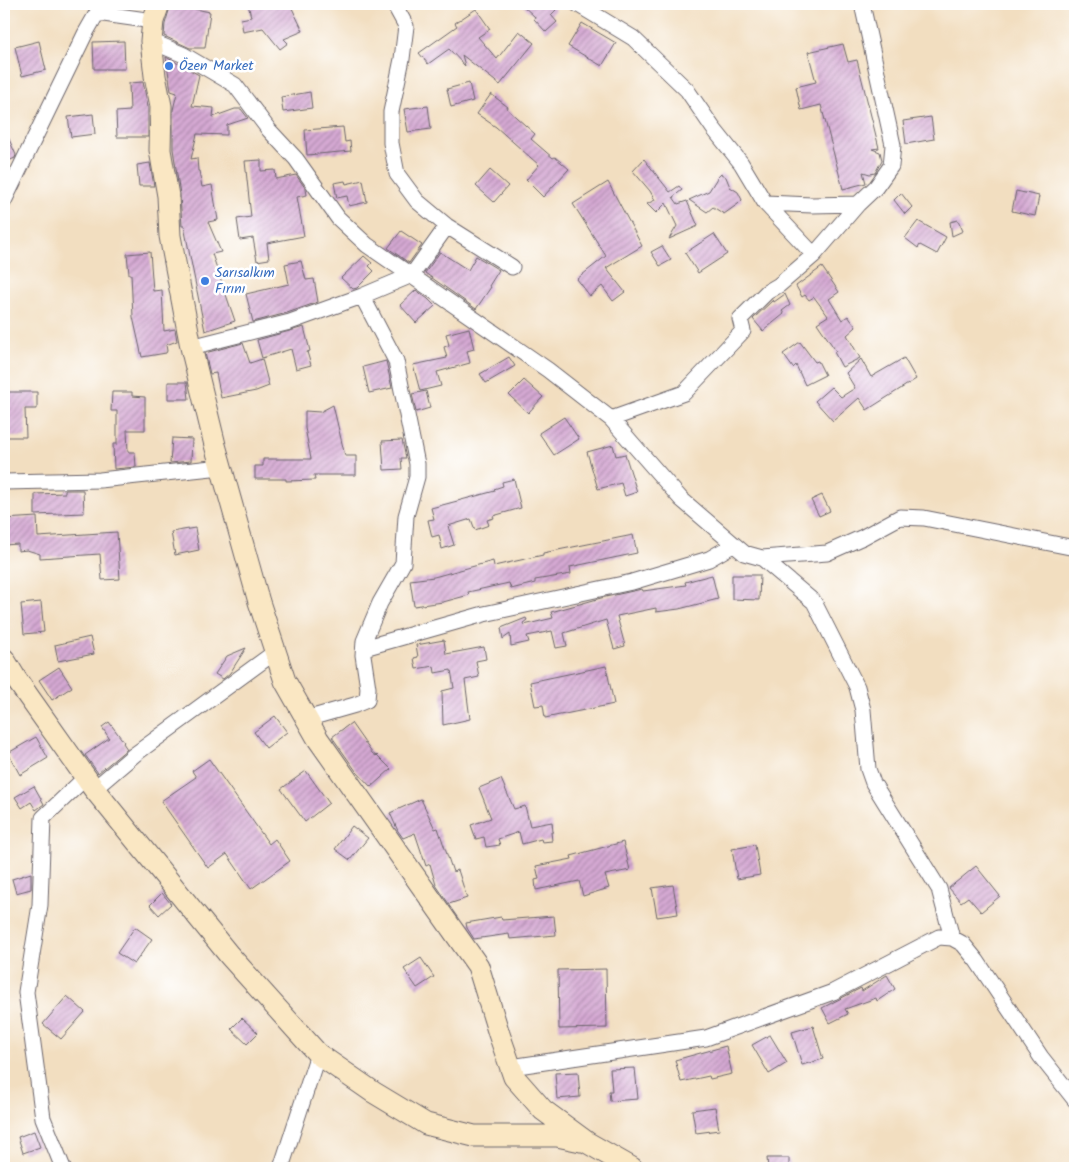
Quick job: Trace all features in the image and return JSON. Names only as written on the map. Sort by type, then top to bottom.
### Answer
[{"type":"street","points":[[394,4],[406,26],[402,59],[391,112],[392,143],[397,174],[417,201],[447,226],[512,267]]},
{"type":"street","points":[[577,4],[633,38],[687,90],[713,128],[741,163],[765,203],[814,255]]},
{"type":"street","points":[[612,419],[684,393],[743,331],[740,319],[767,292],[779,285],[814,255],[858,204],[876,187],[890,166],[893,145],[862,4]]},
{"type":"street","points":[[4,201],[97,13],[121,10],[154,22],[184,54],[235,85],[268,130],[296,159],[338,218],[367,245],[548,370],[612,419],[681,498],[733,544],[744,552],[762,558],[814,602],[857,687],[863,710],[868,768],[873,783],[939,890],[952,938]]},
{"type":"street","points":[[154,22],[154,76],[161,106],[160,150],[168,196],[170,236],[191,347],[221,467],[259,602],[284,681],[324,748],[478,966],[514,1077],[543,1110],[588,1143],[632,1168]]},
{"type":"street","points":[[765,203],[858,204]]},
{"type":"street","points":[[191,347],[290,322],[362,296],[412,275],[447,226]]},
{"type":"street","points":[[306,719],[367,700],[368,688],[362,655],[364,641],[380,603],[403,563],[406,516],[417,477],[417,464],[396,360],[362,296]]},
{"type":"street","points":[[4,482],[100,480],[221,467]]},
{"type":"street","points":[[762,558],[827,553],[864,537],[900,516],[924,518],[1075,548]]},
{"type":"street","points":[[364,648],[484,614],[632,582],[710,559],[733,544]]},
{"type":"street","points":[[63,1168],[43,1118],[26,992],[40,905],[43,818],[90,783],[134,755],[275,652]]},
{"type":"street","points":[[4,658],[90,783],[229,955],[318,1054],[373,1092],[426,1124],[474,1136],[556,1136],[588,1143]]},
{"type":"street","points":[[511,1067],[706,1038],[833,992],[939,937],[952,938],[963,944],[977,961],[1041,1056],[1075,1100]]},
{"type":"street","points":[[281,1168],[318,1054]]},
{"type":"building","points":[[171,4],[210,12],[205,48],[190,48],[164,36],[165,24]]},
{"type":"building","points":[[248,4],[290,4],[303,31],[284,39],[288,43],[280,49],[263,28],[243,32],[241,19],[251,17]]},
{"type":"building","points":[[521,4],[551,4],[556,10],[551,15],[557,22],[546,32],[534,19],[535,17]]},
{"type":"building","points":[[476,9],[490,29],[478,37],[497,59],[519,31],[534,43],[500,85],[462,55],[465,66],[449,49],[428,64],[419,53],[457,26],[455,23]]},
{"type":"building","points":[[582,23],[616,43],[602,66],[568,46]]},
{"type":"building","points":[[39,41],[46,70],[22,76],[15,47]]},
{"type":"building","points":[[124,41],[125,69],[94,69],[93,42]]},
{"type":"building","points":[[843,44],[848,62],[857,60],[879,148],[872,149],[880,152],[882,160],[875,173],[863,172],[866,183],[843,189],[821,105],[801,110],[796,87],[816,82],[808,52]]},
{"type":"building","points":[[166,57],[199,75],[192,106],[214,108],[213,117],[235,109],[241,109],[248,118],[227,125],[227,135],[197,134],[191,159],[197,158],[202,187],[212,185],[218,220],[208,222],[221,252],[212,254],[235,321],[205,331],[184,226],[182,226],[180,194],[173,149],[173,110],[177,93],[171,91]]},
{"type":"building","points":[[143,82],[148,107],[148,137],[117,137],[116,112],[130,111],[129,83]]},
{"type":"building","points":[[469,83],[473,101],[451,107],[447,89]]},
{"type":"building","points":[[310,92],[312,108],[283,112],[281,97]]},
{"type":"building","points":[[491,94],[508,107],[507,109],[535,134],[531,139],[569,169],[543,197],[526,180],[539,165],[496,127],[477,114]]},
{"type":"building","points":[[428,106],[431,129],[408,132],[404,109]]},
{"type":"building","points":[[93,114],[95,134],[71,137],[68,117]]},
{"type":"building","points":[[931,117],[934,139],[906,144],[903,121]]},
{"type":"building","points":[[343,127],[345,142],[350,141],[351,151],[307,155],[305,130]]},
{"type":"building","points":[[4,128],[16,155],[15,158],[4,163]]},
{"type":"building","points":[[644,159],[670,192],[679,186],[682,190],[673,197],[678,204],[687,201],[698,226],[669,239],[677,226],[666,203],[656,213],[647,204],[655,200],[633,171]]},
{"type":"building","points":[[261,160],[261,171],[275,170],[276,179],[296,175],[306,189],[307,195],[297,197],[304,236],[267,243],[269,259],[257,261],[253,238],[240,240],[237,219],[251,217],[245,161]]},
{"type":"building","points":[[150,163],[154,186],[139,186],[137,165]]},
{"type":"building","points":[[490,170],[508,186],[494,202],[476,186]]},
{"type":"building","points":[[721,174],[726,177],[730,187],[738,192],[742,200],[738,204],[724,214],[713,207],[707,212],[689,200],[709,191]]},
{"type":"building","points":[[363,180],[367,202],[349,206],[347,196],[337,198],[334,183],[345,181],[346,184]]},
{"type":"building","points":[[608,182],[642,246],[606,268],[625,292],[613,301],[602,286],[590,296],[577,279],[606,256],[573,204]]},
{"type":"building","points":[[1016,191],[1039,196],[1035,216],[1012,211]]},
{"type":"building","points":[[901,193],[912,207],[905,214],[894,200]]},
{"type":"building","points":[[958,220],[963,231],[952,236],[950,222]]},
{"type":"building","points":[[918,221],[946,237],[937,254],[920,245],[918,248],[905,238]]},
{"type":"building","points":[[401,231],[422,245],[409,263],[388,248]]},
{"type":"building","points":[[714,234],[727,254],[698,273],[685,253]]},
{"type":"building","points":[[662,246],[671,260],[660,266],[651,252]]},
{"type":"building","points":[[150,252],[153,291],[162,290],[164,331],[175,329],[177,341],[166,345],[166,353],[142,357],[133,317],[131,274],[129,274],[127,254]]},
{"type":"building","points":[[440,252],[468,270],[476,256],[499,270],[489,286],[491,287],[476,309],[425,273]]},
{"type":"building","points":[[364,256],[372,263],[369,266],[374,271],[357,288],[353,289],[341,278]]},
{"type":"building","points":[[301,261],[306,280],[314,279],[318,302],[253,322],[246,294],[289,284],[285,264]]},
{"type":"building","points":[[822,267],[839,292],[829,299],[842,320],[848,316],[856,327],[847,335],[860,358],[842,367],[834,352],[836,351],[817,323],[828,316],[814,297],[809,300],[805,295],[802,297],[796,286]]},
{"type":"building","points":[[416,290],[435,306],[416,323],[400,305]]},
{"type":"building","points":[[785,294],[790,305],[782,311],[784,314],[763,331],[753,319],[773,300],[774,302]]},
{"type":"building","points":[[304,327],[310,351],[307,352],[311,365],[296,369],[291,349],[262,358],[257,340]]},
{"type":"building","points":[[469,328],[474,349],[467,351],[470,363],[437,372],[441,386],[420,391],[413,365],[447,358],[444,347],[449,345],[446,334]]},
{"type":"building","points":[[800,342],[815,362],[818,361],[825,375],[805,385],[796,365],[793,368],[783,354]]},
{"type":"building","points":[[243,343],[250,363],[262,359],[269,386],[256,391],[221,398],[216,373],[210,374],[205,353]]},
{"type":"building","points":[[509,357],[515,366],[486,383],[480,374]]},
{"type":"building","points":[[904,358],[916,379],[867,410],[859,398],[833,421],[815,401],[831,387],[841,397],[855,388],[846,373],[861,359],[871,377]]},
{"type":"building","points":[[386,361],[392,388],[369,393],[363,367]]},
{"type":"building","points":[[524,380],[543,397],[528,413],[509,395]]},
{"type":"building","points":[[168,382],[187,382],[189,399],[168,399]]},
{"type":"building","points":[[426,391],[430,408],[416,412],[412,394]]},
{"type":"building","points":[[7,392],[37,392],[37,409],[25,409],[26,437],[4,437],[4,406],[7,406]]},
{"type":"building","points":[[112,392],[132,392],[132,396],[145,397],[145,430],[127,430],[128,452],[135,452],[136,467],[114,469],[113,444],[117,444],[117,411],[111,411]]},
{"type":"building","points":[[333,405],[345,456],[356,456],[356,475],[314,475],[315,480],[255,479],[255,466],[263,466],[263,459],[311,459],[305,428],[305,411],[320,412]]},
{"type":"building","points":[[564,417],[579,439],[554,455],[539,433]]},
{"type":"building","points":[[172,438],[192,439],[191,461],[170,463]]},
{"type":"building","points":[[402,440],[406,458],[401,458],[402,469],[384,470],[382,441]]},
{"type":"building","points":[[613,445],[616,456],[625,454],[637,492],[625,496],[621,483],[598,489],[587,452]]},
{"type":"building","points":[[514,479],[521,508],[493,516],[494,518],[487,520],[489,525],[475,530],[471,519],[448,526],[454,545],[442,549],[439,535],[432,537],[428,520],[434,519],[431,508],[495,491],[494,489],[503,486],[502,482]]},
{"type":"building","points":[[65,490],[83,490],[84,513],[35,515],[35,494],[65,493]]},
{"type":"building","points":[[822,495],[830,511],[819,516],[811,500]]},
{"type":"building","points":[[37,517],[38,537],[117,532],[120,579],[102,580],[100,554],[40,558],[40,554],[27,550],[18,551],[18,544],[4,545],[4,519]]},
{"type":"building","points":[[195,528],[199,550],[175,555],[171,532]]},
{"type":"building","points":[[633,535],[637,553],[570,567],[571,574],[535,580],[535,583],[511,589],[509,583],[468,592],[469,595],[443,602],[414,606],[410,580],[434,577],[493,561],[494,566],[543,555],[543,553]]},
{"type":"building","points":[[712,575],[718,599],[679,609],[656,612],[656,608],[617,616],[625,646],[614,649],[606,620],[564,633],[567,646],[556,648],[552,631],[527,636],[529,642],[511,646],[510,634],[503,639],[501,628],[526,618],[527,620],[523,623],[524,625],[553,618],[551,612],[601,598],[642,589],[643,591],[686,585],[685,582]]},
{"type":"building","points":[[732,575],[760,575],[759,600],[732,599]]},
{"type":"building","points":[[41,602],[44,632],[24,634],[21,604]]},
{"type":"building","points":[[90,637],[94,654],[58,661],[55,645]]},
{"type":"building","points":[[444,640],[446,654],[484,647],[486,659],[476,661],[479,677],[465,680],[470,719],[443,725],[442,691],[454,688],[451,670],[435,673],[434,666],[416,669],[414,658],[418,657],[416,645]]},
{"type":"building","points":[[246,648],[230,673],[223,679],[215,674],[227,656]]},
{"type":"building","points":[[606,666],[614,704],[545,718],[543,705],[535,706],[530,682]]},
{"type":"building","points":[[59,667],[72,687],[52,700],[39,680]]},
{"type":"building","points":[[275,716],[287,732],[266,748],[254,732]]},
{"type":"building","points":[[109,722],[127,749],[98,773],[85,755],[109,738],[102,727]]},
{"type":"building","points":[[351,723],[372,753],[377,755],[391,769],[371,787],[356,771],[332,737]]},
{"type":"building","points":[[36,737],[48,758],[20,775],[8,753]]},
{"type":"building","points":[[209,759],[269,844],[275,839],[290,861],[251,889],[227,854],[208,868],[161,801],[196,777],[192,771]]},
{"type":"building","points":[[306,771],[329,803],[305,822],[281,789]]},
{"type":"building","points":[[501,779],[514,809],[525,806],[530,826],[552,822],[552,841],[542,842],[541,839],[522,844],[519,832],[498,839],[500,845],[486,847],[484,837],[476,839],[471,825],[491,818],[479,788]]},
{"type":"building","points":[[34,786],[44,804],[36,810],[31,802],[22,808],[15,797]]},
{"type":"building","points":[[421,799],[435,829],[438,828],[453,872],[458,870],[467,898],[449,904],[436,885],[430,864],[426,866],[415,833],[403,838],[398,831],[390,813]]},
{"type":"building","points":[[352,826],[368,838],[350,860],[335,849]]},
{"type":"building","points":[[623,842],[630,870],[605,875],[609,888],[583,896],[579,881],[536,890],[535,880],[539,879],[536,866],[572,859],[571,856]]},
{"type":"building","points":[[755,845],[760,875],[737,879],[732,849]]},
{"type":"building","points":[[976,866],[1000,896],[981,912],[968,897],[961,902],[949,888]]},
{"type":"building","points":[[31,873],[31,889],[16,893],[12,879]]},
{"type":"building","points":[[673,885],[678,914],[657,917],[652,888]]},
{"type":"building","points":[[162,893],[171,904],[159,915],[150,905]]},
{"type":"building","points":[[554,916],[556,935],[510,939],[509,934],[474,939],[466,923],[501,917],[502,920]]},
{"type":"building","points":[[135,927],[152,939],[134,964],[117,953]]},
{"type":"building","points":[[421,958],[434,977],[417,988],[404,969]]},
{"type":"building","points":[[606,969],[607,1028],[559,1029],[558,970]]},
{"type":"building","points":[[887,975],[895,989],[877,1001],[876,998],[845,1009],[848,1014],[830,1023],[822,1008],[861,988],[862,991]]},
{"type":"building","points":[[67,996],[85,1012],[61,1039],[43,1024]]},
{"type":"building","points":[[242,1018],[258,1033],[247,1044],[231,1029]]},
{"type":"building","points":[[813,1026],[823,1059],[802,1065],[792,1032]]},
{"type":"building","points":[[770,1035],[787,1063],[769,1074],[752,1045]]},
{"type":"building","points":[[726,1046],[732,1074],[710,1079],[709,1076],[681,1082],[675,1060]]},
{"type":"building","points":[[635,1068],[638,1099],[610,1101],[609,1091],[612,1091],[610,1069]]},
{"type":"building","points":[[578,1072],[580,1097],[557,1099],[555,1073]]},
{"type":"building","points":[[715,1107],[719,1130],[696,1133],[692,1110]]},
{"type":"building","points":[[34,1131],[40,1147],[23,1153],[18,1137]]},
{"type":"building","points":[[767,1158],[789,1158],[789,1168],[768,1168]]},
{"type":"place","name":"Özen Market","points":[[169,66]]},
{"type":"place","name":"Sarısalkım Fırını","points":[[205,281]]}]
